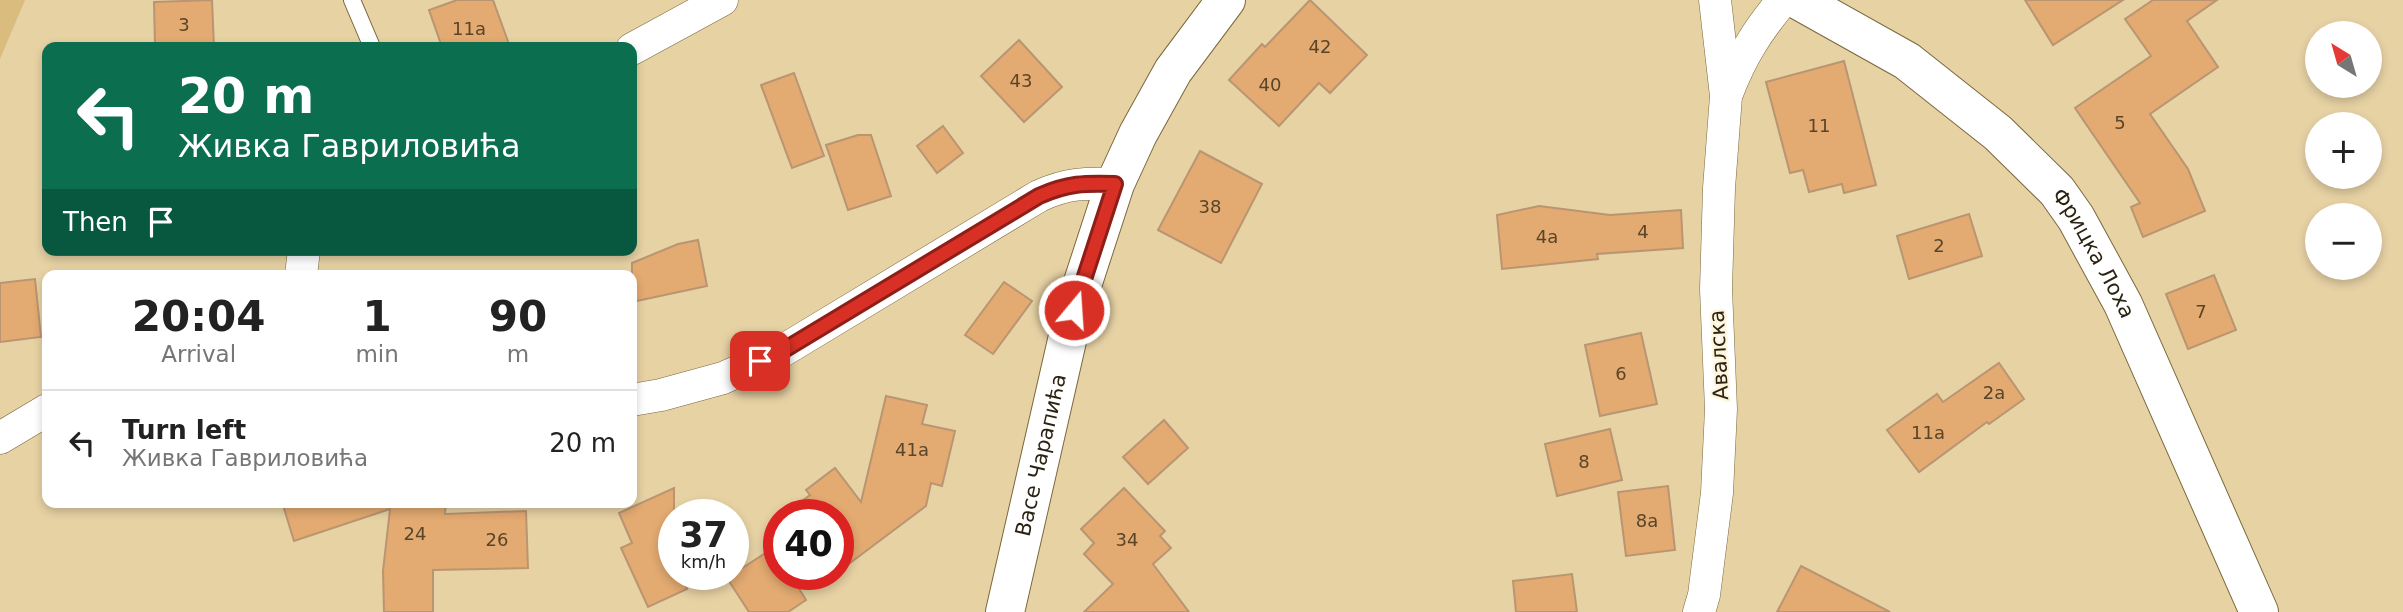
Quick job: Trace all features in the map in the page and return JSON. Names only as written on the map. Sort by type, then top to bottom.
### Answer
[{"type":"street","points":[[637,46],[722,0]]},
{"type":"street","name":"Васе Чарапића","points":[[1005,612],[1074,310],[1115,184],[1138,134],[1173,71],[1226,0]]},
{"type":"street","name":"Авалска","points":[[1699,612],[1704,595],[1717,493],[1720,423],[1716,289],[1719,188],[1726,96],[1716,0]]},
{"type":"street","name":"Авалска","points":[[1726,96],[1740,60],[1752,39],[1783,0]]},
{"type":"street","name":"Фрицка Лоха","points":[[1798,0],[1908,61],[1998,133],[2057,191],[2076,218],[2123,304],[2259,612]]},
{"type":"street","points":[[637,399],[723,378],[779,353],[1049,191],[1081,182],[1115,184]]},
{"type":"street","points":[[0,438],[42,413]]},
{"type":"lane","points":[[352,0],[370,42]]},
{"type":"shaded area","points":[[0,0],[25,0],[0,59]]},
{"type":"building","points":[[212,0],[214,42],[155,42],[154,2]]},
{"type":"building","points":[[457,0],[493,0],[508,42],[440,42],[429,10]]},
{"type":"building","points":[[1310,0],[1367,55],[1330,93],[1319,83],[1279,126],[1229,80],[1262,44],[1265,47]]},
{"type":"building","points":[[2025,0],[2123,0],[2053,45]]},
{"type":"building","points":[[2153,0],[2217,0],[2187,21],[2218,67],[2150,114],[2188,169],[2205,211],[2143,237],[2131,207],[2140,203],[2075,108],[2151,56],[2125,19]]},
{"type":"building","points":[[1019,40],[1062,87],[1024,122],[981,76]]},
{"type":"building","points":[[1844,61],[1876,185],[1844,193],[1842,184],[1809,192],[1803,170],[1790,173],[1766,82]]},
{"type":"building","points":[[794,73],[824,156],[792,168],[761,85]]},
{"type":"building","points":[[943,126],[963,153],[937,173],[917,146]]},
{"type":"building","points":[[858,135],[871,135],[891,196],[848,210],[826,145]]},
{"type":"building","points":[[1200,151],[1262,184],[1221,263],[1158,230]]},
{"type":"building","points":[[1539,206],[1610,215],[1681,210],[1683,248],[1597,254],[1598,259],[1502,269],[1497,215]]},
{"type":"building","points":[[1969,214],[1982,256],[1909,279],[1897,236]]},
{"type":"building","points":[[698,240],[707,286],[637,301],[637,270],[632,270],[632,263],[678,244]]},
{"type":"building","points":[[2214,275],[2236,330],[2188,349],[2166,294]]},
{"type":"building","points":[[35,279],[41,337],[0,342],[0,283]]},
{"type":"building","points":[[1004,282],[1032,301],[993,354],[965,335]]},
{"type":"building","points":[[1641,333],[1657,404],[1600,416],[1585,345]]},
{"type":"building","points":[[1999,363],[2024,399],[1989,424],[1987,422],[1919,472],[1887,430],[1937,394],[1943,402]]},
{"type":"building","points":[[886,396],[927,405],[922,424],[955,431],[942,486],[931,483],[926,506],[854,560],[854,499],[805,499],[810,495],[806,490],[835,468],[861,502]]},
{"type":"building","points":[[1164,420],[1188,448],[1148,484],[1123,457]]},
{"type":"building","points":[[1610,429],[1622,480],[1557,496],[1545,444]]},
{"type":"building","points":[[1668,486],[1675,550],[1626,556],[1618,492]]},
{"type":"building","points":[[674,488],[674,499],[658,499],[658,590],[685,590],[648,607],[621,548],[632,543],[619,513],[637,508],[637,505]]},
{"type":"building","points":[[1124,488],[1165,531],[1160,536],[1171,548],[1153,564],[1189,612],[1084,612],[1113,584],[1084,554],[1094,543],[1081,529]]},
{"type":"building","points":[[284,508],[446,508],[445,514],[526,511],[528,568],[433,570],[433,612],[384,612],[383,571],[390,509],[294,541]]},
{"type":"building","points":[[763,555],[763,590],[800,590],[806,600],[788,612],[749,612],[735,590],[749,590],[749,564]]},
{"type":"building","points":[[1801,566],[1890,612],[1777,612]]},
{"type":"building","points":[[1572,574],[1577,612],[1516,612],[1513,581]]},
{"type":"route","points":[[760,361],[779,353],[1039,196],[1059,187],[1081,182],[1115,184],[1074,310]]}]
